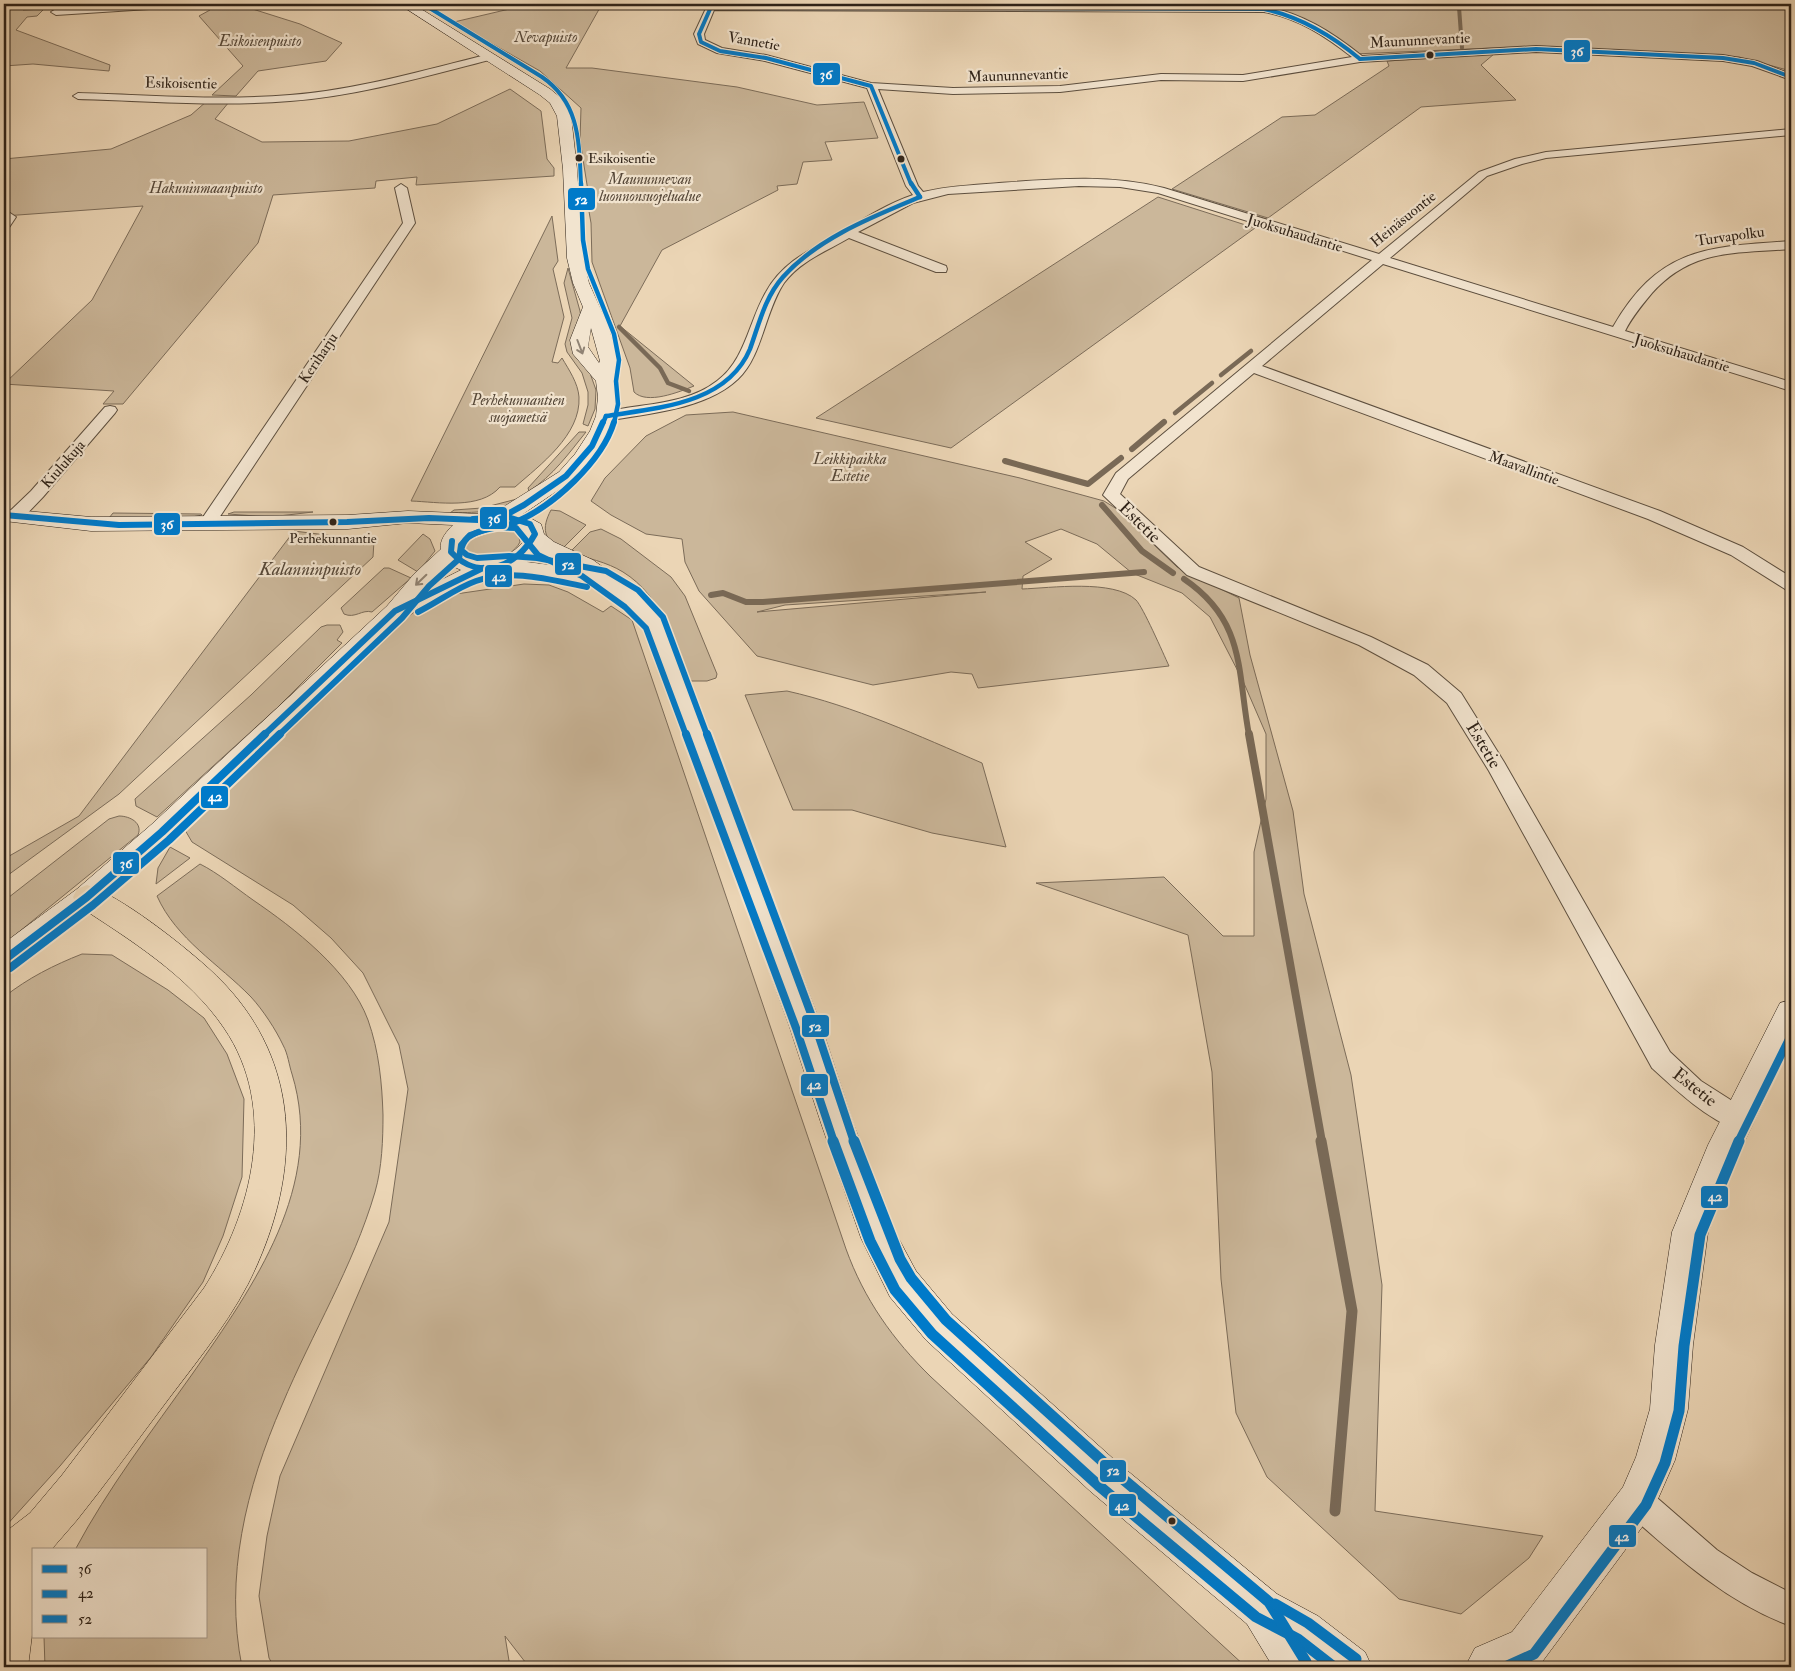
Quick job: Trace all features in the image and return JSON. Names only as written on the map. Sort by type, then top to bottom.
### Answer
[{"type":"highway","points":[[4,1558],[40,1544],[196,1332],[235,1270],[254,1227],[264,1191],[269,1158],[269,1097],[262,1067],[250,1040],[235,1017],[178,962],[128,923],[87,897]]},
{"type":"highway","points":[[6,1667],[6,1651],[16,1603],[32,1564]]},
{"type":"main road","points":[[9,516],[91,524],[382,521],[408,517],[480,520],[502,516],[566,476],[592,446],[606,416],[608,397],[605,380],[609,361],[600,328],[581,283],[575,258],[570,169],[562,110],[545,92],[405,4]]},
{"type":"main road","points":[[591,308],[577,337],[578,344],[591,364],[605,380]]},
{"type":"main road","points":[[395,611],[422,600],[456,579],[525,554],[534,543],[534,533],[548,503],[559,493],[566,476]]},
{"type":"main road","points":[[502,516],[521,520],[534,533],[543,546],[586,566],[601,580],[628,595],[656,623],[805,1025],[837,1123],[879,1238],[890,1263],[904,1284],[939,1327],[1104,1477],[1262,1609],[1303,1631],[1350,1667]]},
{"type":"main road","points":[[4,960],[87,897],[162,832],[395,611],[422,578],[452,547],[459,531],[480,520]]},
{"type":"main road","points":[[382,521],[423,529],[452,547],[459,562],[601,580]]},
{"type":"main road","points":[[1486,1667],[1490,1663],[1526,1657],[1637,1501],[1655,1460],[1670,1409],[1674,1338],[1690,1232],[1720,1156],[1791,1013]]},
{"type":"main road","points":[[1262,1609],[1298,1667]]},
{"type":"street","points":[[56,12],[180,4]]},
{"type":"street","points":[[712,6],[1264,9],[1282,12],[1305,21],[1360,59]]},
{"type":"street","name":"Vannetie","points":[[712,6],[699,34],[701,42],[710,48],[766,58],[871,86]]},
{"type":"street","name":"Maununnevantie","points":[[871,86],[953,91],[1060,89],[1161,77],[1243,78],[1360,59],[1526,50],[1566,50],[1723,58],[1754,63],[1791,76]]},
{"type":"street","name":"Esikoisentie","points":[[78,96],[243,100],[291,98],[353,90],[490,57]]},
{"type":"street","points":[[871,86],[912,186],[920,197]]},
{"type":"street","name":"Heinäsuontie","points":[[1111,495],[1122,476],[1483,174],[1546,154],[1791,132]]},
{"type":"street","name":"Juoksuhaudantie","points":[[606,416],[671,404],[712,391],[721,385],[741,366],[780,279],[804,258],[902,204],[920,197],[951,191],[1062,182],[1122,183],[1160,190],[1791,387]]},
{"type":"street","name":"Keriharju","points":[[207,523],[409,223],[401,188]]},
{"type":"street","points":[[848,233],[941,268]]},
{"type":"street","name":"Turvapolku","points":[[1617,333],[1645,293],[1669,269],[1680,262],[1695,257],[1726,252],[1791,245]]},
{"type":"street","name":"Maavallintie","points":[[1250,367],[1654,515],[1737,551],[1791,585]]},
{"type":"street","name":"Kiulukuja","points":[[9,516],[37,494],[110,410]]},
{"type":"street","name":"Estetie","points":[[1111,495],[1193,571],[1365,641],[1421,670],[1454,698],[1493,760],[1661,1060],[1692,1089],[1739,1119]]},
{"type":"street","points":[[1637,1501],[1706,1561],[1740,1584],[1791,1610]]},
{"type":"green space","points":[[4,4],[27,4],[23,10],[44,9],[37,16],[27,17],[16,30],[110,65],[109,71],[33,64],[4,66]]},
{"type":"green space","name":"Esikoisenpuisto","points":[[205,4],[219,4],[223,7],[243,6],[300,24],[342,43],[326,61],[258,71],[236,96],[212,95],[243,66],[199,16],[210,10]]},
{"type":"green space","points":[[519,4],[602,4],[566,68],[592,68],[737,87],[817,105],[864,102],[878,138],[825,142],[832,160],[803,162],[797,184],[777,186],[778,190],[662,250],[620,326],[694,386],[672,394],[655,397],[640,396],[634,392],[630,368],[592,262],[591,223],[586,194],[588,191],[580,140],[581,108],[540,71],[454,22],[518,7]]},
{"type":"green space","points":[[1282,4],[1791,4],[1791,71],[1739,57],[1538,46],[1354,54],[1282,11]]},
{"type":"green space","points":[[1494,54],[1481,65],[1516,100],[1421,107],[1268,218],[1172,189],[1282,117],[1315,115],[1389,66],[1387,61]]},
{"type":"green space","name":"Hakuninmaanpuisto","points":[[510,89],[541,111],[547,159],[554,168],[554,176],[416,185],[417,177],[376,181],[375,188],[273,195],[258,243],[123,404],[103,404],[114,391],[4,384],[92,300],[143,206],[4,216],[4,159],[111,149],[191,115],[207,101],[229,102],[215,119],[262,142],[349,141],[437,124]]},
{"type":"green space","points":[[1158,197],[1255,228],[951,448],[816,418]]},
{"type":"green space","name":"Perhekunnantien suojametsä","points":[[552,216],[558,261],[553,269],[564,317],[552,362],[558,363],[562,358],[577,387],[579,397],[578,411],[573,424],[566,436],[547,459],[515,487],[500,487],[492,494],[470,502],[411,501]]},
{"type":"green space","points":[[568,268],[580,311],[590,373],[596,390],[595,409],[588,426],[583,424],[588,405],[588,392],[582,373],[567,352],[565,344],[572,318],[564,283]]},
{"type":"green space","name":"Leikkipaikka Estetie","points":[[733,412],[1020,478],[1104,501],[1117,509],[1177,567],[1239,598],[1250,655],[1293,811],[1304,894],[1351,1075],[1382,1285],[1375,1511],[1543,1536],[1529,1558],[1461,1614],[1399,1599],[1267,1477],[1236,1413],[1221,1279],[1212,1072],[1188,935],[1036,883],[1164,877],[1223,936],[1254,936],[1254,852],[1266,799],[1266,734],[1243,681],[1210,617],[1182,593],[1132,573],[1097,544],[1061,529],[1025,542],[1052,559],[1023,576],[1022,589],[1081,586],[1113,589],[1126,593],[1139,604],[1169,666],[978,688],[972,674],[951,672],[873,685],[757,656],[699,591],[685,562],[682,539],[646,534],[611,515],[591,501],[605,478],[646,436],[686,415]],"holes":[[[986,592],[757,612],[785,605]]]},
{"type":"green space","points":[[579,432],[586,432],[553,471],[529,491],[528,488]]},
{"type":"green space","points":[[517,499],[494,510],[450,513],[454,510],[482,508]]},
{"type":"green space","points":[[551,510],[560,511],[586,525],[561,550],[551,542],[546,533],[546,523]]},
{"type":"green space","points":[[234,512],[313,512],[270,517],[228,514]]},
{"type":"green space","points":[[113,513],[202,515],[192,517],[109,518]]},
{"type":"green space","points":[[500,526],[508,527],[518,533],[520,542],[509,553],[502,557],[486,559],[471,555],[465,549],[469,538],[482,529]]},
{"type":"green space","points":[[601,529],[621,539],[671,577],[685,596],[717,674],[716,678],[707,681],[689,681],[665,620],[648,594],[636,582],[623,572],[610,566],[569,553],[590,532]]},
{"type":"green space","name":"Kalanninpuisto","points":[[294,531],[374,541],[373,557],[119,794],[4,878],[4,859],[79,816]]},
{"type":"green space","points":[[423,534],[430,539],[435,551],[418,572],[398,560]]},
{"type":"green space","points":[[384,568],[389,568],[411,578],[372,612],[368,611],[352,615],[344,614],[341,608]]},
{"type":"green space","points":[[501,573],[538,574],[463,586],[485,575]]},
{"type":"green space","points":[[524,584],[549,585],[568,592],[603,612],[611,606],[632,620],[846,1249],[862,1285],[881,1318],[904,1348],[931,1377],[1246,1667],[529,1667],[505,1636],[510,1667],[274,1667],[269,1658],[259,1596],[267,1536],[280,1476],[389,1222],[408,1089],[399,1045],[363,973],[331,938],[293,905],[192,842],[185,830],[378,638],[445,590],[456,594]]},
{"type":"green space","points":[[340,625],[343,632],[337,640],[342,643],[277,708],[157,817],[136,806],[135,799],[251,695],[321,627]]},
{"type":"green space","points":[[787,691],[862,713],[982,763],[1006,847],[932,833],[852,810],[793,810],[745,695]]},
{"type":"green space","points":[[119,816],[127,817],[137,824],[139,827],[138,835],[4,944],[4,901],[109,819]]},
{"type":"green space","points":[[170,847],[190,858],[156,884],[158,868]]},
{"type":"green space","points":[[200,864],[227,881],[303,937],[335,968],[360,1002],[372,1032],[381,1079],[383,1103],[382,1154],[375,1192],[366,1220],[344,1273],[282,1405],[258,1468],[242,1533],[237,1566],[237,1633],[242,1667],[45,1667],[44,1638],[208,1638],[208,1548],[76,1548],[116,1482],[216,1340],[260,1270],[278,1233],[291,1195],[299,1155],[300,1115],[285,1048],[277,1033],[251,997],[199,950],[175,925],[157,896]]},
{"type":"green space","points":[[82,954],[112,955],[168,990],[204,1018],[227,1054],[244,1099],[242,1177],[223,1236],[203,1282],[151,1357],[60,1466],[4,1528],[4,997],[42,972]]},
{"type":"waterway","points":[[1462,48],[1459,7],[1526,4]]},
{"type":"waterway","points":[[619,327],[660,368],[668,383],[689,391]]},
{"type":"waterway","points":[[1221,375],[1251,351]]},
{"type":"waterway","points":[[1175,413],[1212,383]]},
{"type":"waterway","points":[[1132,449],[1164,422],[1162,423]]},
{"type":"waterway","points":[[1005,461],[1088,484],[1121,458]]},
{"type":"waterway","points":[[1102,505],[1142,551],[1173,573]]},
{"type":"waterway","points":[[711,595],[723,593],[746,602],[763,602],[1144,572]]},
{"type":"waterway","points":[[1184,579],[1204,595],[1219,612],[1229,630],[1240,669],[1249,735]]},
{"type":"waterway","points":[[1249,734],[1322,1142]]},
{"type":"waterway","points":[[1321,1141],[1352,1311],[1335,1511]]},
{"type":"transit line","name":"52","points":[[423,4],[542,77],[555,86],[565,97],[576,128],[579,149],[585,256],[592,282],[614,334],[619,360],[616,381],[617,412],[610,434],[599,453],[569,485],[543,506],[530,515],[504,527],[485,530],[472,535],[463,543],[461,550],[467,555],[477,558],[509,556],[537,558],[606,571],[638,590],[663,617],[814,1022],[846,1120],[900,1259],[911,1278],[946,1320],[1111,1469],[1269,1602],[1306,1662]]},
{"type":"transit line","name":"36","points":[[711,7],[1264,9],[1291,16],[1327,34],[1360,59]]},
{"type":"transit line","name":"36","points":[[711,7],[699,34],[701,42],[720,51],[766,58],[871,86],[912,186],[920,197]]},
{"type":"transit line","name":"36","points":[[1360,59],[1536,49],[1723,58],[1754,63],[1791,77]]},
{"type":"transit line","name":"36","points":[[606,416],[684,402],[720,386],[735,374],[745,359],[770,296],[783,277],[796,264],[847,230],[920,197]]},
{"type":"transit line","name":"36","points":[[473,519],[502,517],[524,505],[566,476],[592,446],[606,416]]},
{"type":"transit line","name":"36","points":[[4,515],[119,525],[347,522],[429,518],[478,520],[508,517],[530,524],[535,534],[524,551],[516,558],[497,567],[486,569],[466,565],[460,561],[451,552],[452,541]]},
{"type":"transit line","name":"42","points":[[10,968],[93,905],[169,840],[402,618],[429,586],[459,559],[461,545],[470,535],[493,527],[516,528],[538,555],[582,576],[625,607],[646,628],[796,1028],[828,1126],[870,1241],[895,1290],[932,1334],[1098,1485],[1256,1617],[1298,1639],[1334,1667]]},
{"type":"transit line","name":"36","points":[[4,960],[87,897],[162,832],[395,611],[483,568]]},
{"type":"transit line","name":"42","points":[[418,612],[469,584],[489,577],[503,575],[532,576],[587,587]]},
{"type":"transit line","name":"42","points":[[1505,1667],[1534,1654],[1646,1505],[1665,1463],[1679,1411],[1684,1346],[1700,1235],[1729,1160],[1791,1035]]},
{"type":"transit line","name":"52","points":[[1275,1604],[1308,1623],[1356,1659]]},
{"type":"place","name":"Esikoisentie","points":[[579,158]]},
{"type":"place","name":"Perhekunnantie","points":[[333,522]]},
{"type":"park label","name":"Nevapuisto","points":[[546,37]]},
{"type":"park label","name":"Maununnevan luonnonsuojelualue","points":[[650,188]]}]
